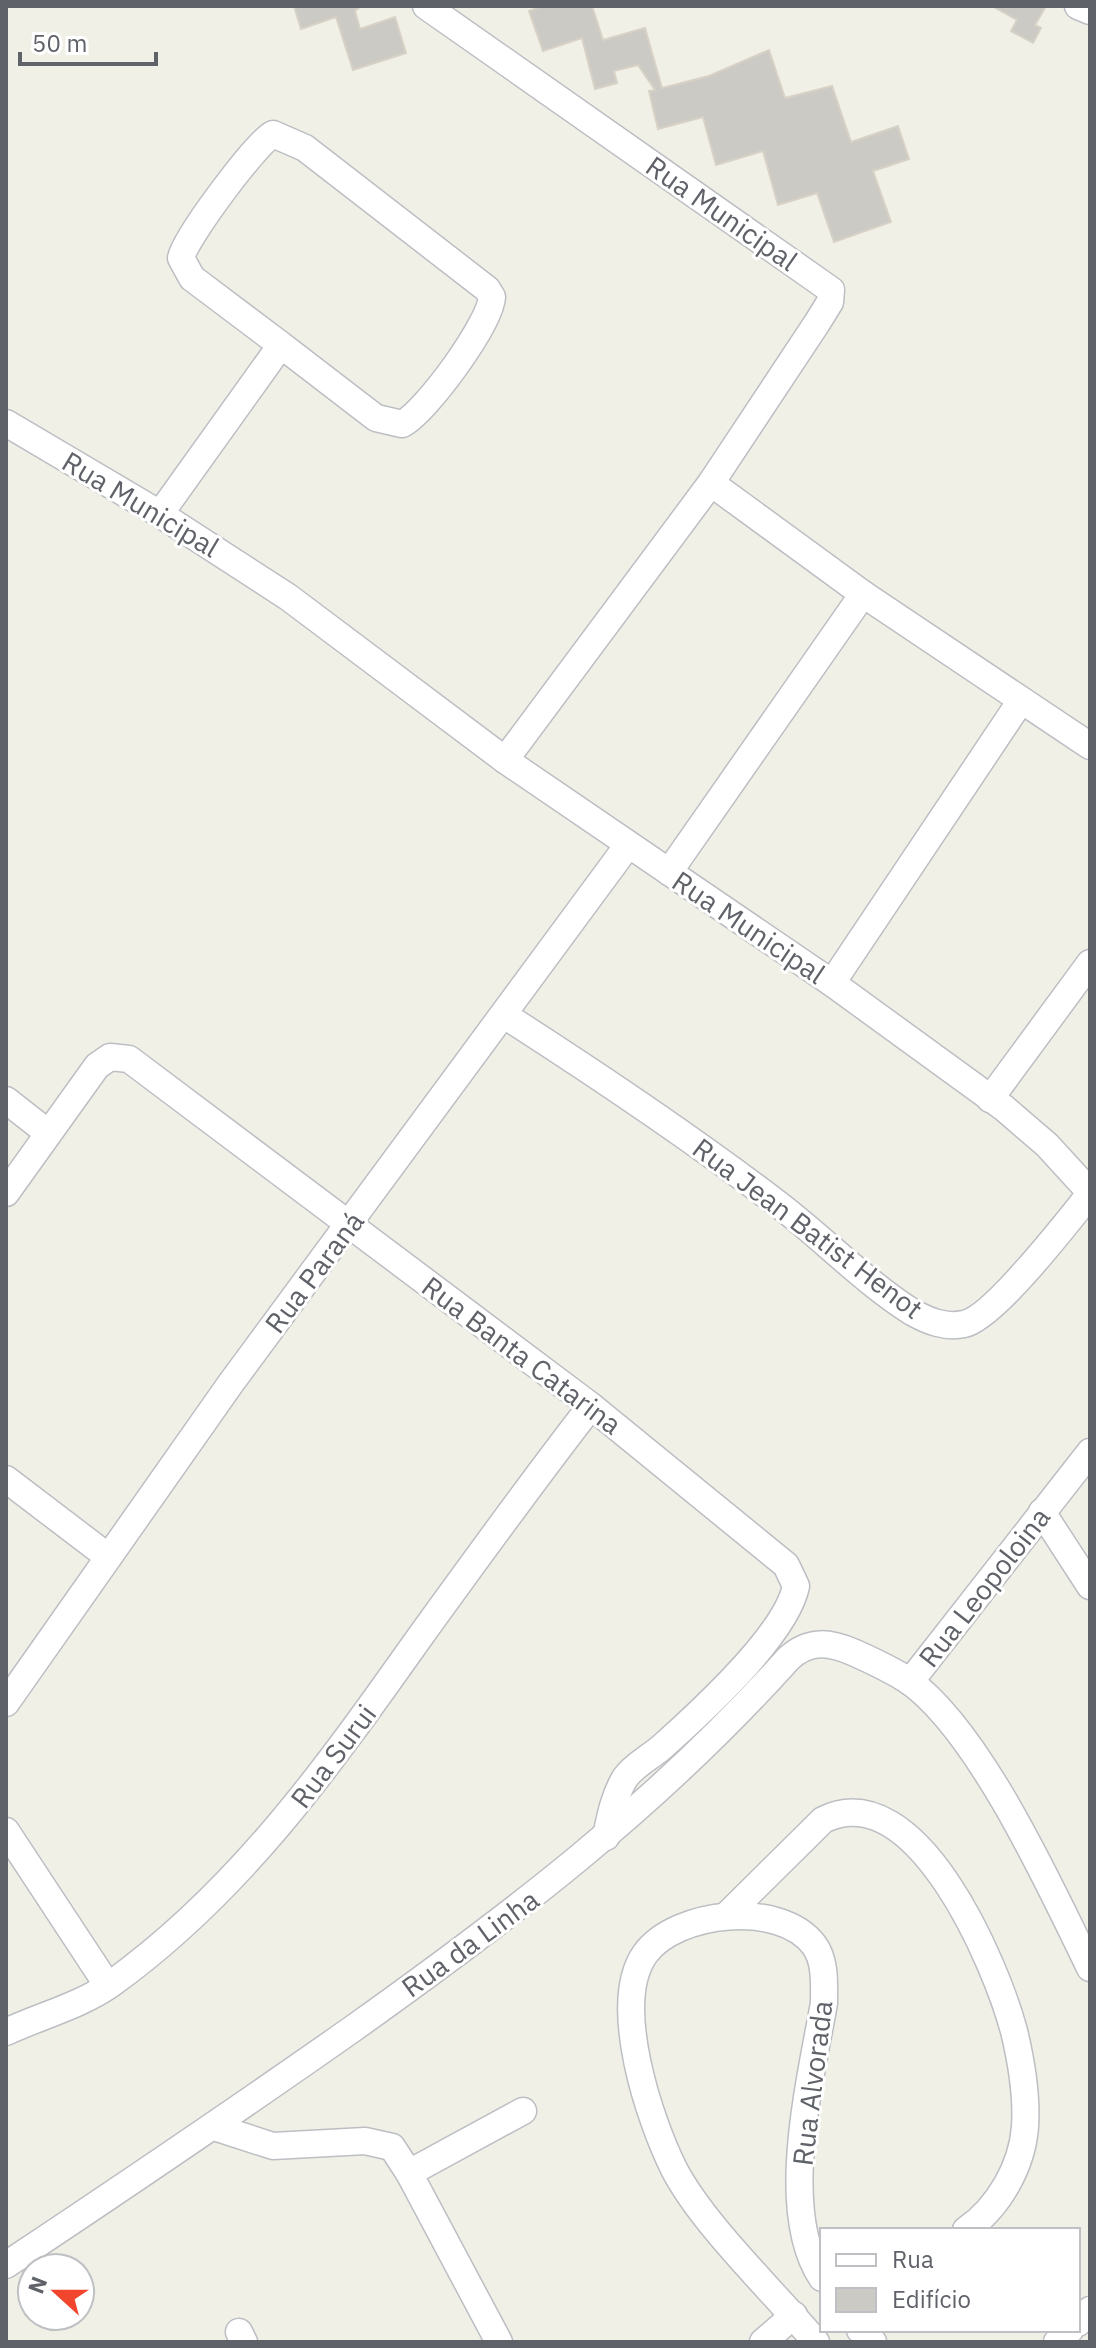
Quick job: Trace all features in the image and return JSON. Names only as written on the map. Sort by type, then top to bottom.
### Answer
[{"type":"street","name":"Rua Municipal","points":[[426,6],[831,290],[830,302],[817,323],[711,483],[505,760]]},
{"type":"street","points":[[1078,6],[1090,11]]},
{"type":"street","points":[[273,134],[305,148],[491,294],[489,309],[450,370],[412,419],[402,424],[376,418],[281,345],[192,278],[181,258],[197,227],[258,148],[273,134]]},
{"type":"street","points":[[160,514],[281,345]]},
{"type":"street","name":"Rua Municipal","points":[[6,423],[160,514],[288,597],[505,760],[832,983],[1026,1125],[1090,1193]]},
{"type":"street","points":[[711,483],[863,594],[1090,746]]},
{"type":"street","points":[[669,872],[863,594]]},
{"type":"street","points":[[832,983],[1020,702]]},
{"type":"street","name":"Rua Paraná","points":[[6,1703],[107,1556],[628,845]]},
{"type":"street","points":[[990,1099],[1090,963]]},
{"type":"street","name":"Rua Jean Batist Henot","points":[[504,1015],[665,1120],[777,1203],[904,1306],[941,1324],[968,1323],[979,1316],[1016,1281],[1090,1193]]},
{"type":"street","name":"Rua Banta Catarina","points":[[6,1193],[104,1059],[129,1059],[591,1406],[781,1559],[796,1586],[787,1614],[694,1717],[626,1777],[614,1801],[606,1837]]},
{"type":"street","points":[[6,1100],[48,1133]]},
{"type":"street","name":"Rua Surui","points":[[6,2032],[108,1986],[192,1920],[293,1811],[515,1504],[591,1406]]},
{"type":"street","name":"Rua Leopoloina","points":[[1090,1452],[910,1682],[963,1739],[985,1770],[1090,1968]]},
{"type":"street","points":[[6,1479],[107,1556]]},
{"type":"street","points":[[1042,1512],[1090,1586]]},
{"type":"street","name":"Rua da Linha","points":[[6,2265],[214,2127],[473,1943],[606,1837],[716,1736],[797,1650],[822,1643],[843,1647],[910,1682]]},
{"type":"street","points":[[726,1916],[823,1820],[843,1812],[863,1813],[904,1833],[955,1894],[992,1965],[1014,2032],[1025,2109],[1022,2150],[1014,2169],[1002,2193],[968,2228]]},
{"type":"street","points":[[6,1831],[108,1986]]},
{"type":"street","name":"Rua Alvorada","points":[[816,2342],[689,2193],[661,2142],[636,2062],[634,1991],[645,1954],[670,1933],[726,1916],[783,1923],[807,1938],[820,1958],[824,2003],[800,2190],[804,2230],[820,2273]]},
{"type":"street","points":[[409,2173],[523,2111]]},
{"type":"street","points":[[214,2127],[273,2146],[380,2143],[392,2147],[499,2342]]},
{"type":"street","points":[[763,2342],[794,2315]]},
{"type":"building","points":[[294,6],[361,6],[355,11],[360,29],[395,17],[406,53],[353,70],[336,17],[301,29]]},
{"type":"building","points":[[543,6],[592,6],[603,40],[645,28],[662,88],[709,76],[769,50],[785,98],[832,86],[851,142],[898,126],[909,159],[873,171],[891,222],[834,242],[817,193],[778,205],[763,151],[716,165],[703,117],[658,129],[649,91],[655,90],[638,65],[614,71],[617,83],[595,89],[582,38],[543,51],[529,11]]},
{"type":"building","points":[[992,6],[1046,6],[1035,25],[1041,28],[1033,43],[1011,31],[1017,20]]}]
